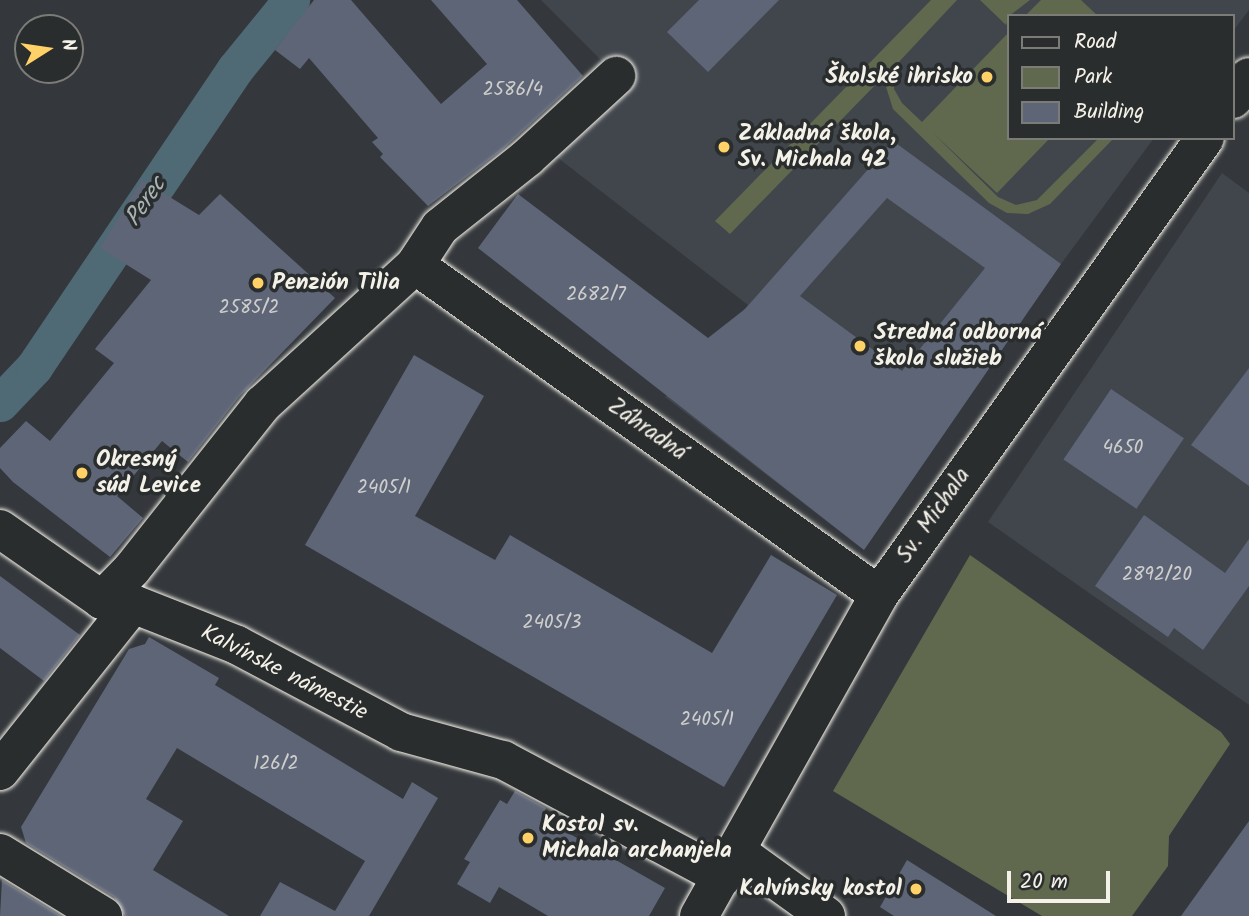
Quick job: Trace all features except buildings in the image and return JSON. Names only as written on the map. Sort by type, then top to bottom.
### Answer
[{"type":"street","points":[[0,771],[118,602],[132,569],[263,404],[415,265],[440,227],[528,157],[616,76]]},
{"type":"street","points":[[1235,96],[1249,77]]},
{"type":"street","name":"Sv. Michala","points":[[699,916],[879,595],[1204,140]]},
{"type":"street","name":"Záhradná","points":[[415,265],[879,595]]},
{"type":"street","name":"Kalvínske námestie","points":[[0,528],[118,602],[237,645],[401,732],[503,760],[729,864],[826,916]]},
{"type":"street","points":[[0,853],[103,916]]},
{"type":"shaded area","points":[[541,0],[1249,0],[1249,10],[1235,28],[1235,14],[1007,14],[1007,140],[1153,140],[1061,264],[864,550],[665,397],[748,305],[553,154],[625,84]]},
{"type":"shaded area","points":[[1222,173],[1249,193],[1249,705],[988,522]]},
{"type":"green space","points":[[931,0],[957,0],[896,65],[894,89],[902,103],[922,122],[1007,34],[1007,140],[1048,140],[997,193],[932,132],[998,197],[1016,205],[1037,200],[1097,140],[1112,140],[1050,204],[1028,214],[1007,213],[989,203],[893,109],[883,77],[730,234],[715,221]]},
{"type":"green space","points":[[980,0],[1030,0],[1012,14],[1007,14],[1006,25]]},
{"type":"green space","points":[[1041,0],[1081,0],[1096,14],[1027,14]]},
{"type":"green space","points":[[970,555],[1221,732],[1230,744],[1169,836],[1168,866],[1132,916],[1042,916],[833,791]]},
{"type":"waterway","name":"Perec","points":[[0,403],[34,367],[235,69],[291,0]]},
{"type":"place","name":"Školské ihrisko","points":[[987,77]]},
{"type":"place","name":"Základná škola, Sv. Michala 42","points":[[724,147]]},
{"type":"place","name":"Penzión Tilia","points":[[258,283]]},
{"type":"place","name":"Stredná odborná škola služieb","points":[[860,346]]},
{"type":"place","name":"Okresný súd Levice","points":[[82,473]]},
{"type":"place","name":"Kostol sv. Michala archanjela","points":[[528,838]]},
{"type":"place","name":"Kalvínsky kostol","points":[[916,889]]}]
